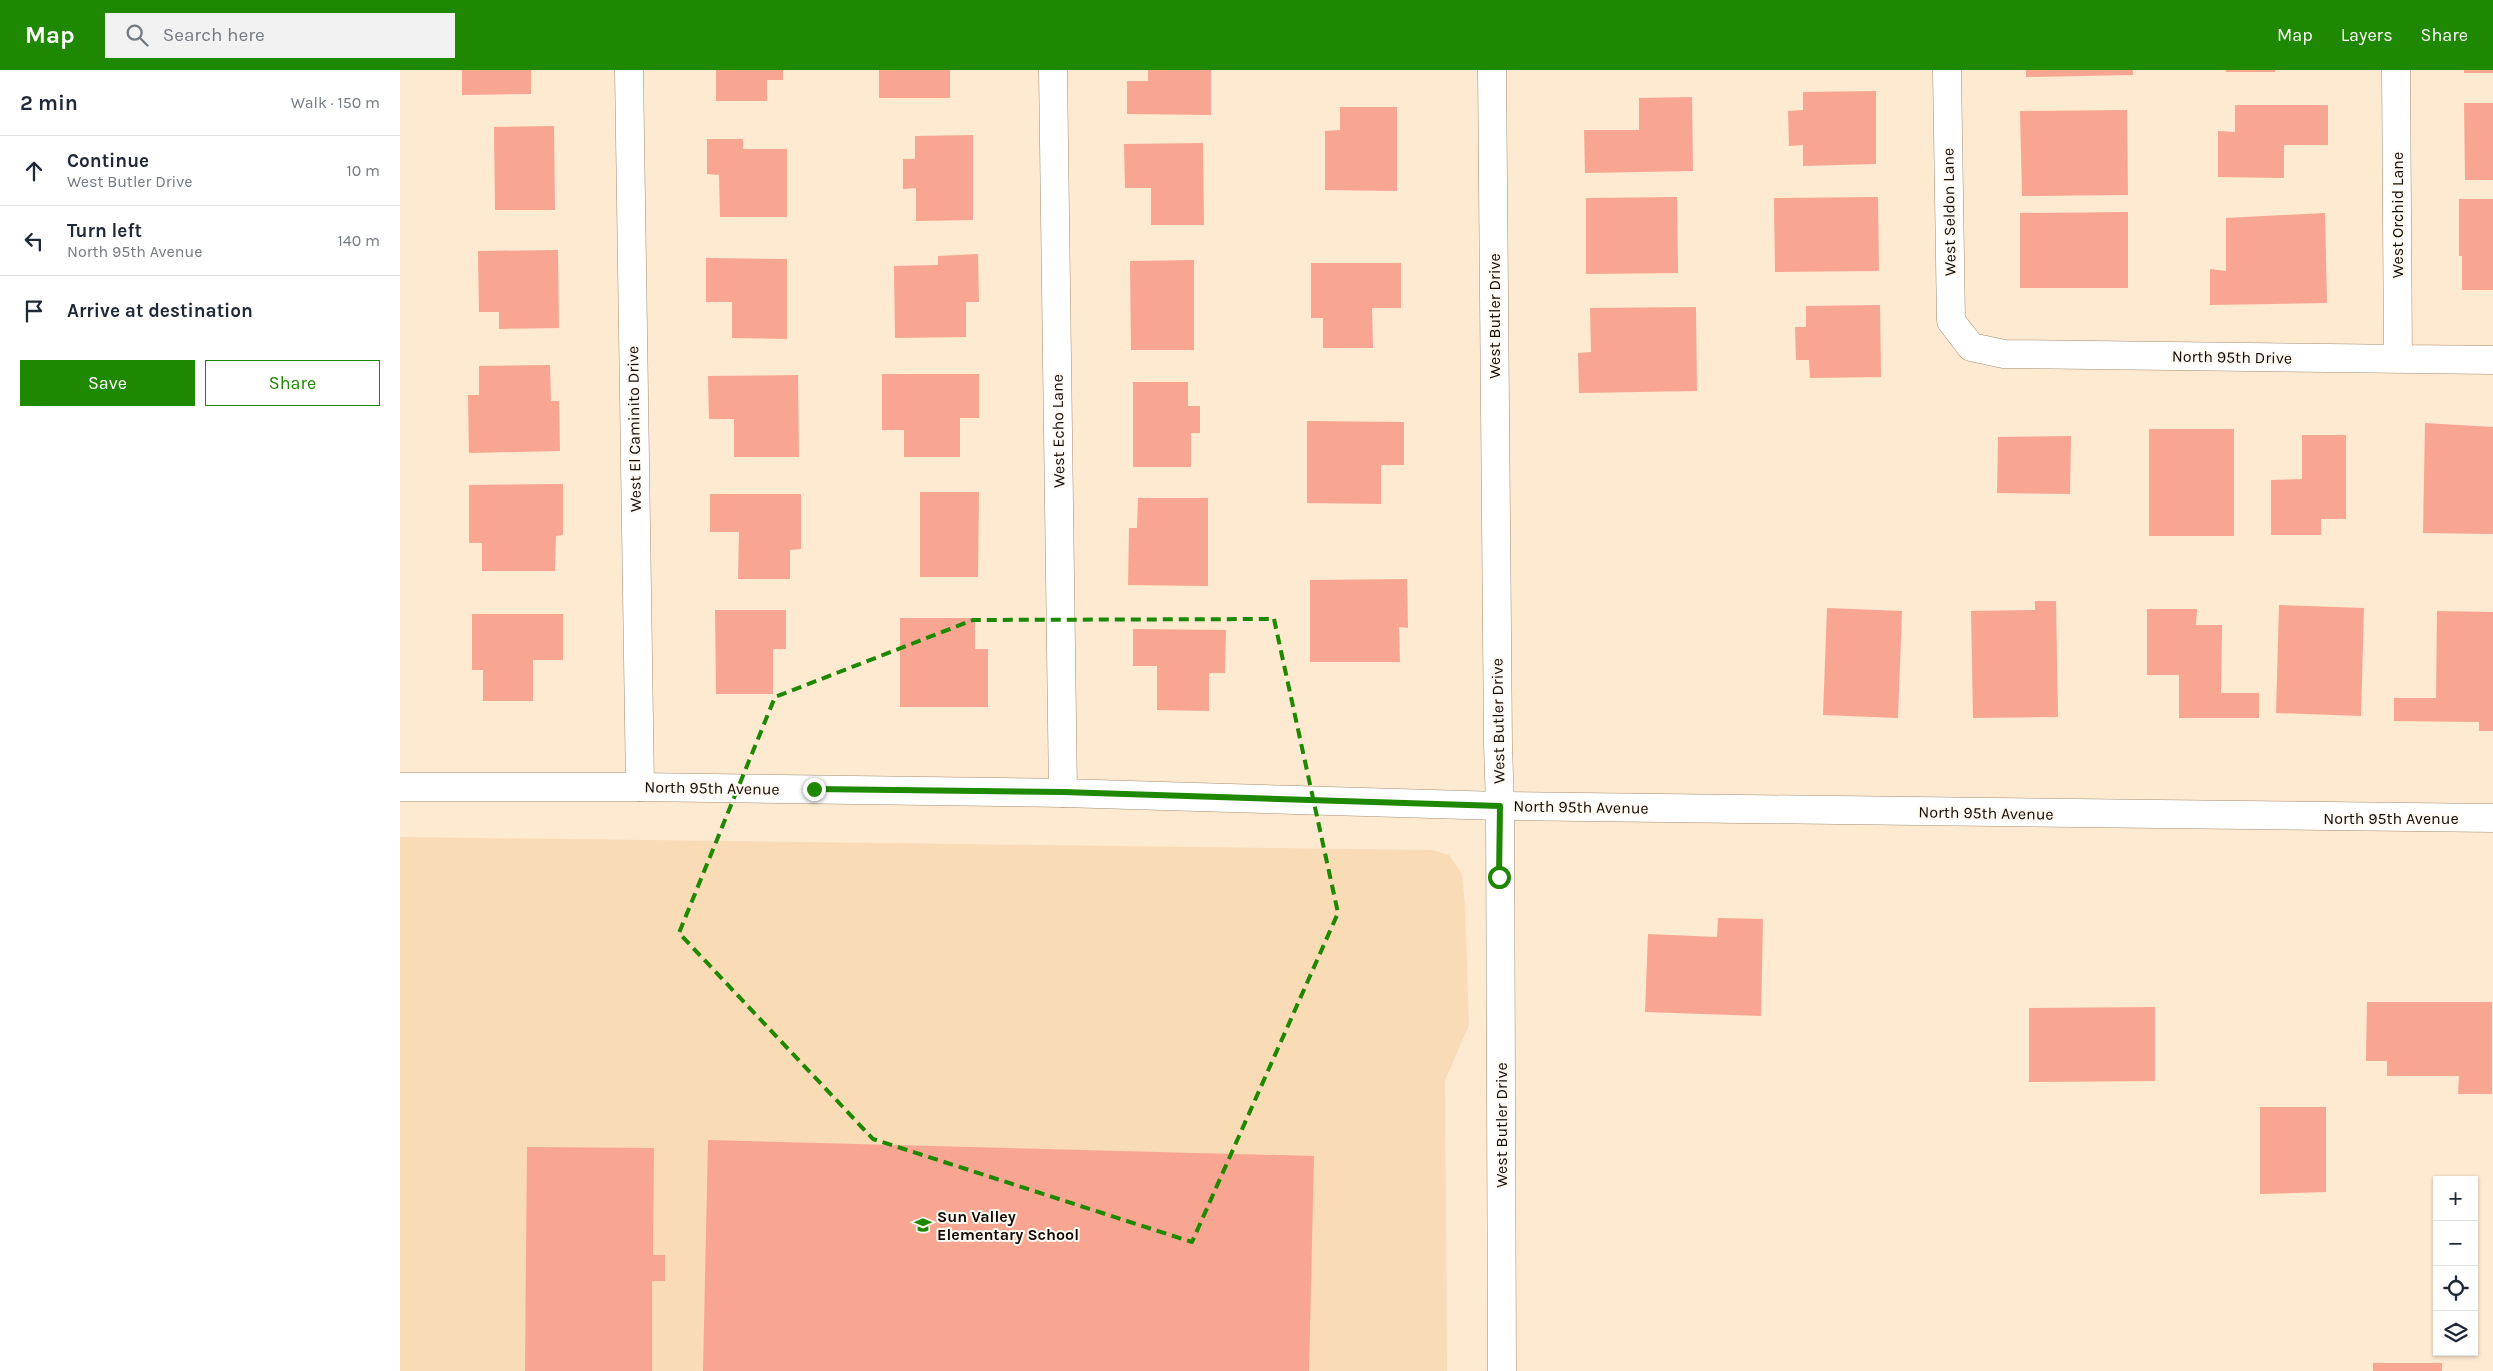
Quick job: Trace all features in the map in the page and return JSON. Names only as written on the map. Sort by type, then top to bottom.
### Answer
[{"type":"street","name":"West El Caminito Drive","points":[[629,70],[640,787]]},
{"type":"street","name":"West Echo Lane","points":[[1053,70],[1063,792]]},
{"type":"street","name":"West Butler Drive","points":[[1492,70],[1497,715],[1500,806],[1502,1371]]},
{"type":"street","name":"West Seldon Lane","points":[[1947,70],[1951,321],[1971,347]]},
{"type":"street","name":"West Orchid Lane","points":[[2396,70],[2398,360]]},
{"type":"street","name":"North 95th Drive","points":[[1971,347],[2004,354],[2493,360]]},
{"type":"street","name":"North 95th Avenue","points":[[400,787],[640,787],[1063,792],[1500,806],[2070,815],[2493,818]]},
{"type":"highlighted area","points":[[1274,619],[1338,913],[1192,1242],[873,1139],[679,933],[775,697],[973,620]]},
{"type":"shaded area","name":"Sun Valley Elementary School","points":[[400,837],[1431,850],[1449,855],[1462,874],[1469,1025],[1445,1080],[1447,1371],[400,1371]]},
{"type":"building","points":[[462,70],[531,70],[531,94],[462,95]]},
{"type":"building","points":[[716,70],[783,70],[783,80],[767,80],[767,101],[716,101]]},
{"type":"building","points":[[879,70],[950,70],[950,98],[879,98]]},
{"type":"building","points":[[1148,70],[1211,70],[1211,115],[1127,114],[1127,81],[1148,81]]},
{"type":"building","points":[[2026,70],[2133,70],[2133,75],[2026,77]]},
{"type":"building","points":[[2226,70],[2275,70],[2275,72],[2226,72]]},
{"type":"building","points":[[2464,70],[2493,70],[2493,73],[2464,73]]},
{"type":"building","points":[[1876,91],[1876,164],[1803,166],[1803,145],[1789,146],[1788,111],[1803,110],[1803,92]]},
{"type":"building","points":[[1692,97],[1693,171],[1585,173],[1584,130],[1639,130],[1639,98]]},
{"type":"building","points":[[2464,103],[2493,103],[2493,180],[2465,180]]},
{"type":"building","points":[[2235,105],[2328,105],[2328,145],[2284,145],[2284,178],[2218,177],[2218,131],[2235,132]]},
{"type":"building","points":[[1340,107],[1397,107],[1397,191],[1325,190],[1325,131],[1340,130]]},
{"type":"building","points":[[2127,110],[2128,195],[2022,196],[2020,111]]},
{"type":"building","points":[[554,126],[555,210],[495,210],[494,127]]},
{"type":"building","points":[[973,135],[973,220],[916,221],[916,188],[903,189],[903,159],[915,159],[915,136]]},
{"type":"building","points":[[707,139],[743,139],[743,149],[787,149],[787,217],[720,217],[719,175],[707,174]]},
{"type":"building","points":[[1203,143],[1204,225],[1151,225],[1151,188],[1125,188],[1124,144]]},
{"type":"building","points":[[1677,197],[1678,273],[1586,274],[1586,198]]},
{"type":"building","points":[[1878,197],[1879,271],[1775,272],[1774,198]]},
{"type":"building","points":[[2459,199],[2493,199],[2493,290],[2462,290],[2462,256],[2459,256]]},
{"type":"building","points":[[2128,212],[2128,288],[2020,288],[2020,213]]},
{"type":"building","points":[[2325,213],[2327,303],[2210,305],[2210,269],[2226,271],[2226,218]]},
{"type":"building","points":[[558,250],[559,328],[499,329],[499,312],[479,312],[478,251]]},
{"type":"building","points":[[978,254],[979,302],[966,302],[966,337],[895,338],[894,266],[938,265],[938,256]]},
{"type":"building","points":[[706,258],[787,259],[787,339],[732,338],[732,302],[706,302]]},
{"type":"building","points":[[1194,260],[1194,350],[1131,350],[1130,261]]},
{"type":"building","points":[[1311,263],[1401,263],[1401,308],[1372,308],[1373,348],[1323,348],[1323,318],[1311,318]]},
{"type":"building","points":[[1880,305],[1881,377],[1810,378],[1809,360],[1796,360],[1795,327],[1806,327],[1806,306]]},
{"type":"building","points":[[1696,307],[1697,391],[1579,393],[1578,353],[1591,352],[1590,308]]},
{"type":"building","points":[[550,365],[551,401],[559,401],[560,451],[469,453],[468,395],[479,395],[479,366]]},
{"type":"building","points":[[882,374],[979,374],[979,418],[960,418],[960,457],[904,457],[904,430],[882,430]]},
{"type":"building","points":[[798,375],[799,457],[734,457],[734,419],[709,419],[708,376]]},
{"type":"building","points":[[1133,382],[1188,382],[1188,406],[1200,406],[1200,433],[1191,433],[1191,467],[1133,467]]},
{"type":"building","points":[[1307,421],[1404,422],[1404,465],[1381,465],[1381,504],[1307,503]]},
{"type":"building","points":[[2425,423],[2493,427],[2493,534],[2423,533]]},
{"type":"building","points":[[2149,429],[2234,429],[2234,536],[2149,536]]},
{"type":"building","points":[[2302,435],[2346,435],[2346,519],[2321,519],[2321,535],[2271,535],[2271,480],[2302,479]]},
{"type":"building","points":[[2071,436],[2070,494],[1997,493],[1998,437]]},
{"type":"building","points":[[563,484],[563,535],[556,536],[555,571],[482,571],[482,543],[469,543],[469,485]]},
{"type":"building","points":[[920,492],[979,492],[978,577],[920,577]]},
{"type":"building","points":[[710,494],[801,494],[801,549],[790,550],[790,579],[738,579],[739,532],[710,532]]},
{"type":"building","points":[[1138,498],[1208,498],[1208,586],[1128,585],[1129,528],[1137,528]]},
{"type":"building","points":[[1407,579],[1408,628],[1399,627],[1400,662],[1310,662],[1310,580]]},
{"type":"building","points":[[2035,601],[2056,601],[2058,717],[1973,718],[1971,611],[2035,610]]},
{"type":"building","points":[[2279,605],[2364,608],[2361,716],[2276,713]]},
{"type":"building","points":[[1827,608],[1902,611],[1898,718],[1823,715]]},
{"type":"building","points":[[2147,609],[2197,609],[2196,625],[2222,625],[2221,693],[2259,693],[2259,718],[2179,718],[2179,675],[2147,675]]},
{"type":"building","points":[[715,610],[786,610],[786,649],[773,649],[773,694],[716,694]]},
{"type":"building","points":[[2437,611],[2493,612],[2493,731],[2479,731],[2479,722],[2394,721],[2394,698],[2436,698]]},
{"type":"building","points":[[472,614],[563,614],[563,660],[533,660],[533,701],[483,701],[483,670],[472,670]]},
{"type":"building","points":[[900,618],[975,618],[975,649],[988,649],[988,707],[900,707]]},
{"type":"building","points":[[1133,629],[1226,630],[1225,673],[1209,673],[1209,711],[1157,710],[1157,666],[1133,666]]},
{"type":"building","points":[[1718,918],[1763,919],[1761,1016],[1645,1012],[1648,934],[1717,937]]},
{"type":"building","points":[[2367,1002],[2492,1002],[2492,1094],[2458,1094],[2459,1076],[2387,1076],[2387,1061],[2366,1061]]},
{"type":"building","points":[[2155,1007],[2155,1081],[2029,1082],[2029,1008]]},
{"type":"building","points":[[2260,1107],[2326,1107],[2326,1192],[2260,1194]]},
{"type":"building","points":[[708,1140],[1314,1156],[1309,1371],[703,1371]]},
{"type":"building","points":[[527,1147],[654,1148],[653,1255],[665,1255],[665,1281],[652,1281],[652,1371],[525,1371]]},
{"type":"building","points":[[2373,1363],[2442,1363],[2442,1371],[2373,1371]]},
{"type":"place","name":"Sun Valley Elementary School","points":[[923,1225]]},
{"type":"route","points":[[814,789],[1063,792],[1500,806],[1499,877]]}]
